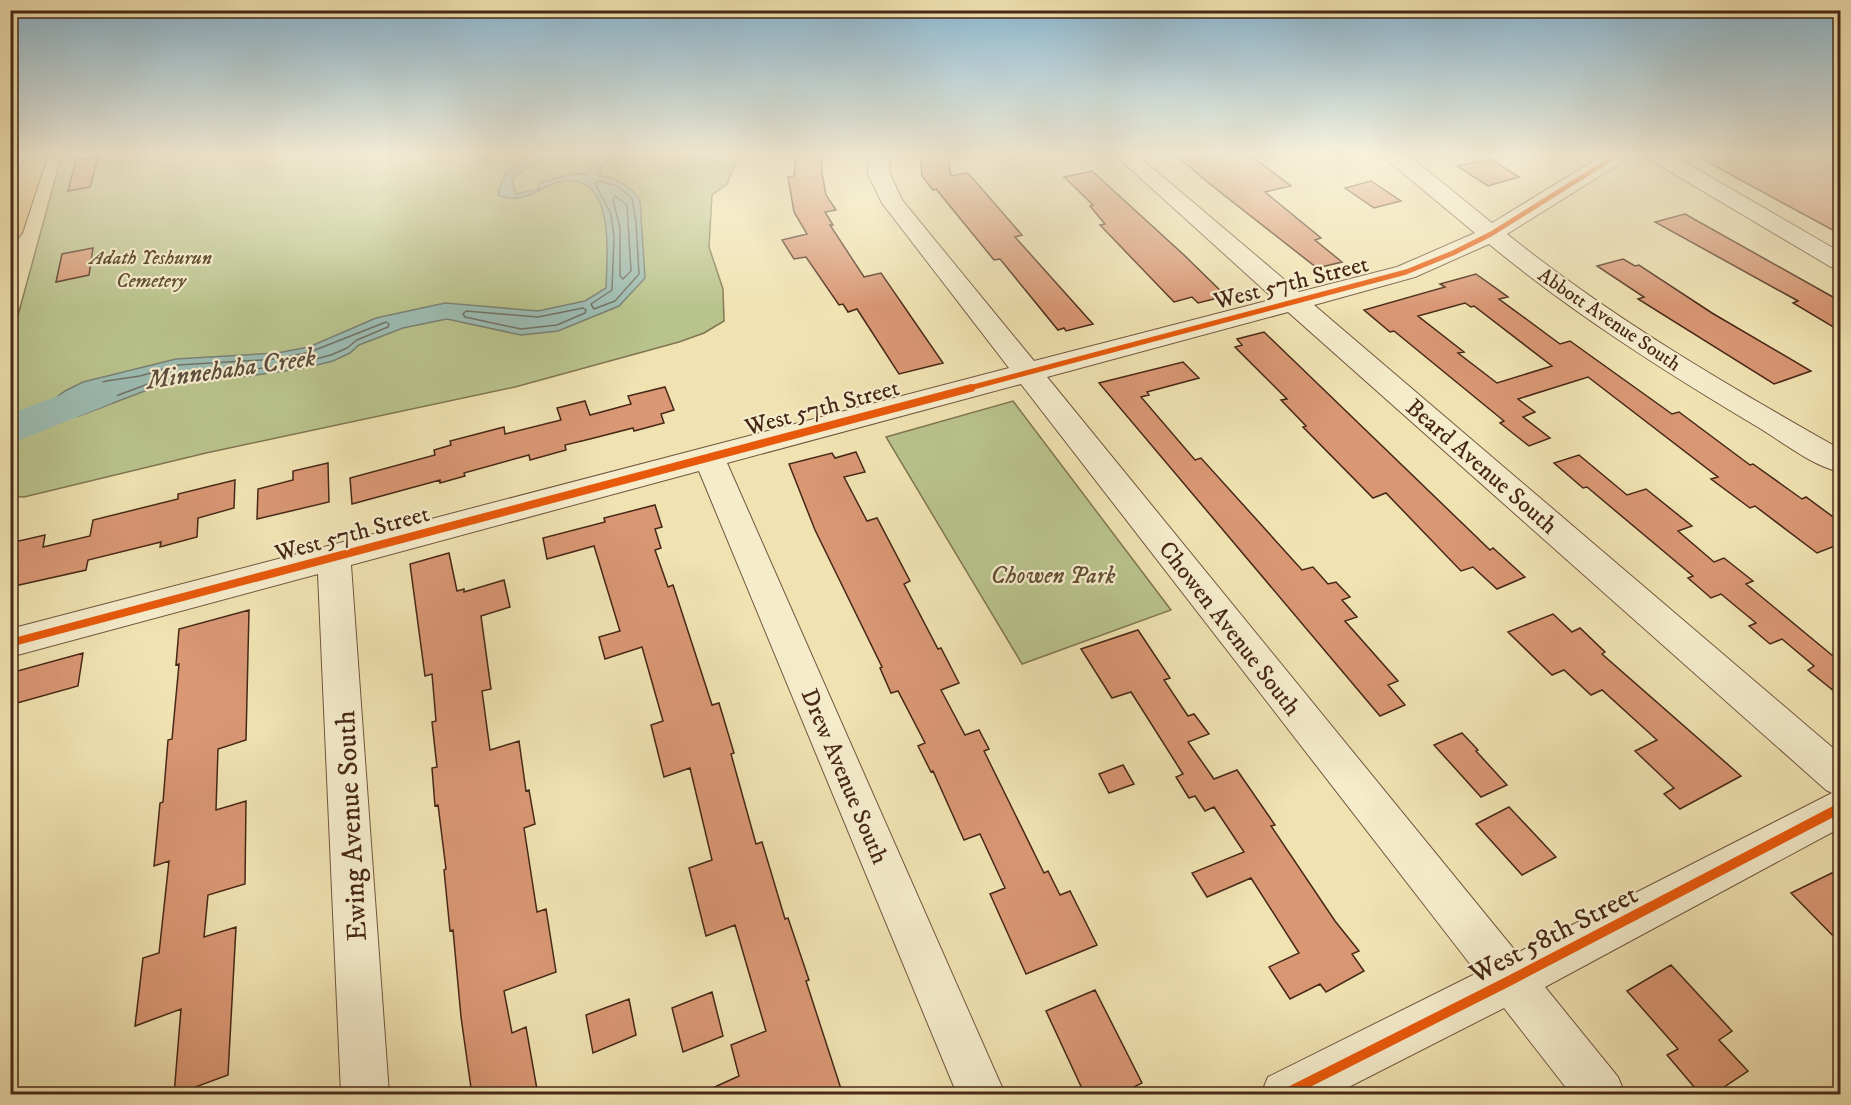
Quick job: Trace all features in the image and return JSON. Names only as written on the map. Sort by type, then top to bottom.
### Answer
[{"type":"main road","points":[[10,233],[19,206]]},
{"type":"street","name":"Chowen Avenue South","points":[[895,206],[1601,1095]]},
{"type":"street","name":"Beard Avenue South","points":[[1184,206],[1840,778]]},
{"type":"street","name":"Abbott Avenue South","points":[[1457,206],[1550,279],[1640,342],[1752,412],[1840,462]]},
{"type":"street","name":"West 57th Street","points":[[10,643],[710,458],[1293,300],[1352,288],[1406,272],[1453,253],[1491,234],[1536,206]]},
{"type":"street","points":[[1740,206],[1840,262]]},
{"type":"street","name":"Drew Avenue South","points":[[710,458],[981,1095]]},
{"type":"street","name":"Ewing Avenue South","points":[[334,558],[365,1095]]},
{"type":"street","name":"West 58th Street","points":[[1285,1095],[1840,808]]},
{"type":"green space","name":"Adath Yeshurun Cemetery","points":[[48,206],[711,206],[709,247],[723,289],[724,321],[704,333],[679,342],[515,387],[206,453],[24,497],[11,496],[11,341]]},
{"type":"green space","name":"Chowen Park","points":[[1013,401],[1171,610],[1022,664],[886,437]]},
{"type":"water","points":[[600,206],[640,206],[645,278],[619,306],[558,331],[521,335],[447,319],[403,328],[359,345],[350,353],[333,361],[305,368],[249,376],[194,378],[150,389],[79,416],[45,420],[32,416],[65,391],[83,382],[176,359],[277,353],[309,347],[376,318],[445,303],[538,311],[585,301],[606,288],[607,236]]},
{"type":"building","points":[[793,206],[833,206],[836,210],[825,212],[833,225],[830,225],[864,277],[881,273],[943,363],[899,374],[857,309],[848,312],[843,304],[839,305],[806,257],[794,259],[782,240],[807,234],[794,212]]},
{"type":"building","points":[[950,206],[996,206],[1022,235],[1015,237],[1093,324],[1066,331],[1064,328],[1058,330],[1000,259],[994,260]]},
{"type":"building","points":[[1090,206],[1130,206],[1226,296],[1198,303],[1192,297],[1174,302],[1100,225],[1105,224]]},
{"type":"building","points":[[1237,206],[1282,206],[1321,238],[1315,240],[1342,262],[1317,268]]},
{"type":"building","points":[[1788,206],[1840,206],[1840,234]]},
{"type":"building","points":[[1685,214],[1840,301],[1840,331],[1793,303],[1798,301],[1655,222]]},
{"type":"building","points":[[93,248],[89,275],[56,282],[62,254]]},
{"type":"building","points":[[1623,259],[1635,266],[1639,265],[1712,313],[1811,371],[1774,384],[1638,299],[1644,297],[1597,266]]},
{"type":"building","points":[[1476,274],[1508,297],[1499,299],[1560,344],[1570,341],[1672,414],[1679,412],[1750,465],[1753,464],[1802,499],[1806,497],[1840,522],[1840,544],[1817,553],[1755,506],[1750,508],[1711,479],[1718,477],[1588,377],[1518,399],[1535,412],[1523,417],[1550,438],[1529,446],[1500,423],[1504,421],[1394,331],[1390,332],[1364,310],[1445,287],[1440,284]],"holes":[[[1465,303],[1471,307],[1474,306],[1552,366],[1497,383],[1458,353],[1464,352],[1418,316]]]},
{"type":"building","points":[[1264,332],[1490,550],[1493,548],[1525,577],[1497,589],[1473,567],[1461,571],[1386,493],[1373,498],[1303,427],[1306,426],[1281,400],[1287,399],[1235,347],[1242,345],[1237,339]]},
{"type":"building","points":[[1183,362],[1199,378],[1147,392],[1149,395],[1141,397],[1195,460],[1201,458],[1302,570],[1313,567],[1328,584],[1336,582],[1350,597],[1342,600],[1357,617],[1345,621],[1398,681],[1388,685],[1405,705],[1380,716],[1099,383]]},
{"type":"building","points":[[665,387],[674,410],[661,414],[664,423],[634,431],[633,428],[565,445],[566,450],[530,460],[529,455],[464,473],[465,476],[440,483],[440,480],[352,504],[350,478],[435,455],[434,450],[451,445],[450,441],[504,427],[505,434],[561,420],[557,408],[585,401],[590,415],[631,404],[628,396]]},
{"type":"building","points":[[856,452],[865,472],[844,477],[867,521],[877,518],[910,581],[904,584],[938,649],[941,648],[959,683],[941,690],[965,735],[979,730],[989,749],[984,751],[1044,873],[1048,871],[1060,895],[1070,891],[1097,945],[1026,974],[990,894],[1005,888],[980,834],[964,840],[933,771],[931,772],[918,746],[925,743],[898,691],[891,693],[880,668],[882,667],[815,530],[789,464],[832,453],[835,458]]},
{"type":"building","points":[[1579,455],[1627,495],[1646,489],[1692,526],[1678,531],[1714,562],[1724,558],[1753,581],[1746,584],[1833,656],[1840,653],[1840,696],[1808,670],[1814,666],[1782,639],[1770,644],[1749,626],[1756,623],[1721,594],[1711,598],[1688,578],[1693,576],[1587,487],[1583,488],[1554,463]]},
{"type":"building","points":[[328,463],[329,502],[257,519],[258,489],[293,480],[293,471]]},
{"type":"building","points":[[235,480],[234,508],[198,518],[197,537],[160,547],[161,542],[88,560],[86,570],[10,587],[10,543],[45,535],[43,547],[90,536],[93,520],[178,499],[178,494]]},
{"type":"building","points":[[655,505],[662,527],[655,529],[661,548],[655,550],[668,587],[673,585],[712,705],[719,703],[734,753],[731,754],[756,844],[762,842],[785,919],[788,918],[809,980],[806,981],[843,1095],[697,1095],[739,1076],[731,1045],[766,1031],[735,925],[706,936],[689,868],[712,860],[690,768],[664,777],[651,725],[663,721],[642,647],[605,659],[599,637],[620,631],[594,546],[547,559],[543,538],[605,522],[604,518]]},
{"type":"building","points":[[449,553],[457,591],[464,589],[464,592],[504,580],[510,607],[481,616],[491,689],[482,691],[490,750],[519,741],[526,791],[529,790],[535,824],[524,828],[537,912],[546,909],[556,972],[504,991],[512,1033],[526,1027],[538,1095],[472,1095],[461,1017],[453,930],[450,931],[444,870],[446,869],[438,805],[435,806],[432,768],[437,767],[432,722],[436,721],[432,674],[425,676],[410,564]]},
{"type":"building","points":[[249,610],[246,740],[218,749],[216,810],[246,801],[245,884],[208,895],[204,937],[236,927],[228,1075],[174,1095],[181,1009],[135,1026],[143,958],[159,953],[169,861],[154,866],[160,803],[163,802],[168,740],[172,739],[179,664],[176,665],[179,629]]},
{"type":"building","points":[[1553,614],[1572,632],[1580,628],[1605,652],[1602,654],[1741,776],[1680,809],[1664,794],[1674,788],[1635,751],[1657,740],[1602,690],[1591,695],[1564,670],[1552,675],[1508,632]]},
{"type":"building","points":[[1138,630],[1170,678],[1164,680],[1188,716],[1194,714],[1209,734],[1188,742],[1214,779],[1237,770],[1275,825],[1271,826],[1335,921],[1359,951],[1352,954],[1364,971],[1326,992],[1320,984],[1290,999],[1269,967],[1299,953],[1251,878],[1207,897],[1192,873],[1244,852],[1214,807],[1205,811],[1195,796],[1189,798],[1176,777],[1183,774],[1131,692],[1112,698],[1081,649]]},
{"type":"building","points":[[83,653],[78,686],[10,705],[10,673]]},
{"type":"building","points":[[1462,733],[1507,785],[1481,797],[1434,745]]},
{"type":"building","points":[[1123,765],[1134,784],[1109,793],[1099,774]]},
{"type":"building","points":[[1509,807],[1556,857],[1522,875],[1476,824]]},
{"type":"building","points":[[1840,869],[1840,943],[1791,893]]},
{"type":"building","points":[[1671,965],[1732,1031],[1719,1040],[1748,1071],[1712,1095],[1701,1095],[1667,1055],[1678,1049],[1627,991]]},
{"type":"building","points":[[1095,990],[1142,1083],[1118,1095],[1085,1095],[1046,1011]]},
{"type":"building","points":[[712,992],[723,1036],[683,1052],[672,1008]]},
{"type":"building","points":[[629,999],[636,1035],[593,1053],[586,1015]]},
{"type":"waterway","name":"Minnehaha Creek","points":[[10,430],[98,394]]},
{"type":"cycle path","points":[[10,643],[1406,272],[1453,253],[1491,234],[1536,206]]},
{"type":"cycle path","points":[[1285,1094],[1511,980],[1840,808]]}]
